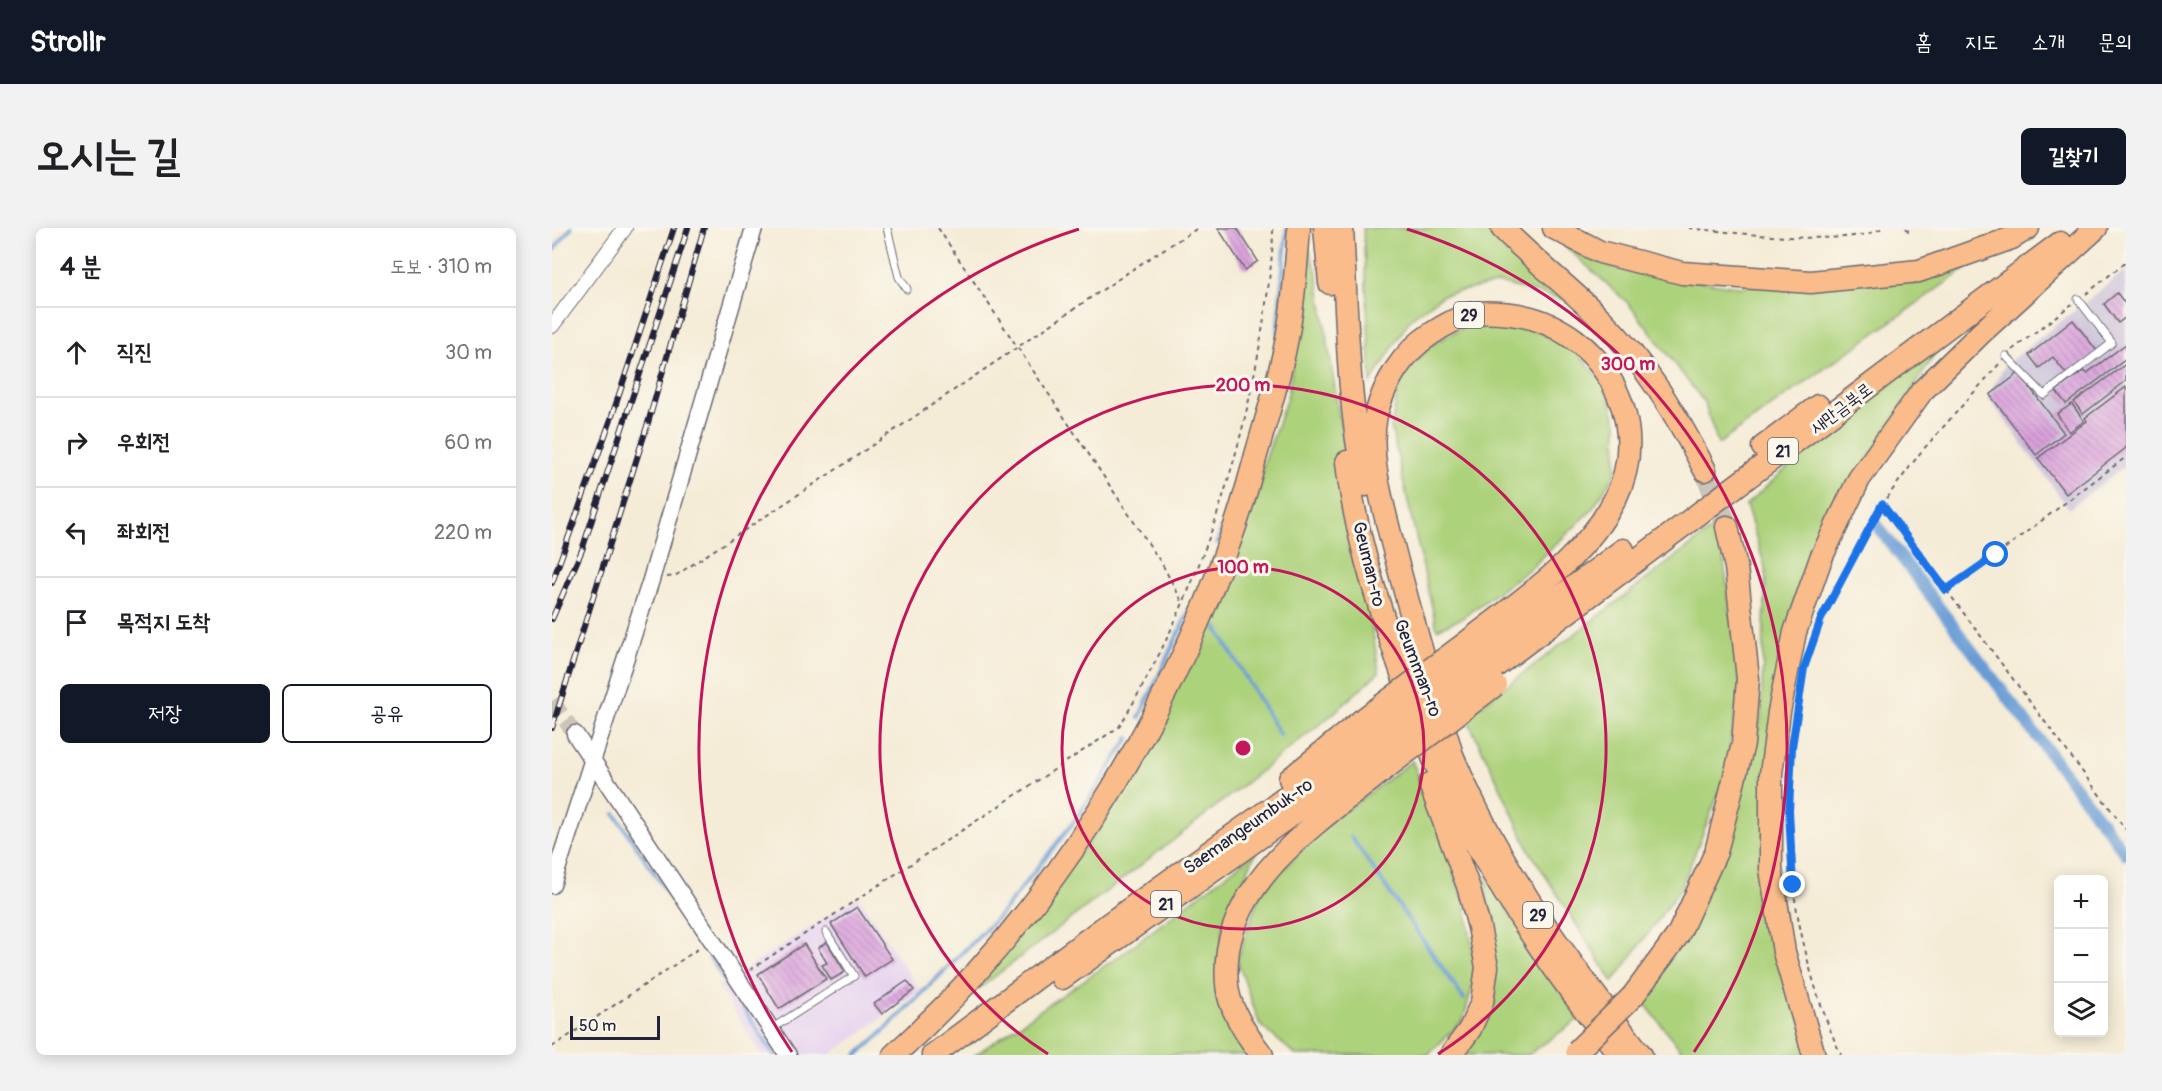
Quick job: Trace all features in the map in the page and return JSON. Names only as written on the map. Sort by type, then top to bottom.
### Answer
[{"type":"highway","points":[[894,1055],[969,982],[1038,897],[1080,840],[1117,783],[1153,717],[1210,594],[1234,531],[1273,395],[1291,314],[1299,228]]},
{"type":"highway","name":"Geuman-ro","points":[[1325,228],[1348,474],[1378,606],[1442,778],[1476,843],[1510,904],[1550,963],[1620,1055]]},
{"type":"highway","name":"Geumman-ro","points":[[1342,228],[1349,360],[1360,458],[1383,568],[1408,645],[1455,762],[1495,844],[1582,981],[1641,1055]]},
{"type":"highway","points":[[1502,228],[1570,289],[1630,351],[1656,383],[1705,471]]},
{"type":"highway","points":[[1554,228],[1600,252],[1682,273],[1811,282],[1919,270],[2012,238],[2028,228]]},
{"type":"highway","name":"새만금북로","points":[[1480,665],[2062,228]]},
{"type":"highway","name":"새만금북로","points":[[1480,665],[1801,438],[2080,228]]},
{"type":"highway","points":[[1814,1055],[1784,952],[1770,869],[1771,774],[1779,712],[1795,632],[1821,558],[1859,479],[1922,391],[1981,333],[2096,228]]},
{"type":"highway","name":"29","points":[[1455,762],[1406,602],[1378,487],[1374,446],[1376,417],[1385,388],[1402,360],[1421,340],[1444,325],[1472,314],[1497,313],[1527,316],[1553,325],[1578,341],[1597,359],[1612,381],[1623,404],[1629,432],[1624,478],[1599,526],[1578,551],[1542,584],[1480,665]]},
{"type":"highway","points":[[1574,1053],[1633,996],[1678,935],[1716,852],[1743,744],[1748,680],[1736,567],[1727,527]]},
{"type":"highway","points":[[1362,540],[1392,678],[1468,886],[1479,927],[1486,967],[1482,1002],[1470,1029],[1451,1055]]},
{"type":"highway","points":[[1262,1055],[1243,1029],[1229,998],[1226,966],[1232,930],[1244,903],[1260,880],[1292,845],[1374,745],[1480,665]]},
{"type":"highway","name":"Saemangeumbuk-ro","points":[[954,1055],[1480,665]]},
{"type":"highway","name":"Saemangeumbuk-ro","points":[[933,1055],[1106,926],[1374,745]]},
{"type":"street","points":[[552,326],[625,228]]},
{"type":"street","points":[[552,885],[651,580],[754,228]]},
{"type":"street","points":[[575,734],[788,1055]]},
{"type":"lane","points":[[887,228],[899,277],[907,289]]},
{"type":"lane","points":[[2006,356],[2044,395],[2112,343],[2078,299]]},
{"type":"lane","points":[[771,1029],[854,976],[826,932]]},
{"type":"path","points":[[938,228],[1162,564],[1183,603]]},
{"type":"path","points":[[651,580],[675,576],[1018,348],[1150,257],[1198,228]]},
{"type":"path","points":[[738,980],[862,895],[1119,727],[1139,693],[1183,603],[1200,562],[1240,440],[1257,364],[1273,252],[1273,228]]},
{"type":"path","points":[[1689,228],[1770,237],[1849,237],[1882,228]]},
{"type":"path","points":[[1906,228],[1911,235]]},
{"type":"path","points":[[1808,658],[1821,619],[1882,504],[1921,452],[2006,356],[2126,262]]},
{"type":"path","points":[[1946,590],[2126,457]]},
{"type":"path","points":[[1882,504],[2126,830]]},
{"type":"path","points":[[1789,800],[1791,758]]},
{"type":"path","points":[[1789,822],[1793,885],[1808,960],[1828,1025],[1841,1055]]},
{"type":"path","points":[[552,1047],[711,940]]},
{"type":"shaded area","points":[[2126,270],[2126,465],[2069,509],[1988,397],[2005,365]]},
{"type":"shaded area","points":[[858,897],[920,991],[830,1055],[762,1055],[718,986]]},
{"type":"green space","points":[[1363,228],[1489,228],[1505,245],[1574,302],[1499,283],[1443,295],[1410,319],[1371,383]]},
{"type":"green space","points":[[1555,237],[1609,266],[1739,287],[1981,258],[1718,444],[1704,402],[1629,304]]},
{"type":"green space","points":[[1309,249],[1317,273],[1379,672],[1334,713],[1171,842],[951,1010],[1094,836],[1207,626],[1288,395]]},
{"type":"green space","points":[[1471,323],[1527,326],[1575,350],[1606,386],[1617,423],[1616,472],[1591,511],[1532,567],[1462,618],[1437,629],[1391,427],[1400,380],[1431,345]]},
{"type":"green space","points":[[1941,345],[1830,517],[1764,801],[1807,1055],[1685,1055],[1642,1000],[1686,936],[1752,759],[1761,716],[1766,570],[1746,505],[1829,430]]},
{"type":"green space","points":[[1719,524],[1740,685],[1724,780],[1681,888],[1613,982],[1529,850],[1466,717]]},
{"type":"green space","points":[[1412,761],[1427,796],[1466,906],[1476,974],[1463,1020],[1428,1055],[1296,1055],[1260,1025],[1237,960],[1260,893],[1326,826]]},
{"type":"green space","points":[[1256,852],[1222,929],[1219,1003],[1248,1055],[975,1055],[1122,954]]},
{"type":"green space","points":[[1486,877],[1580,1018],[1528,1055],[1461,1055],[1494,1003]]},
{"type":"building","points":[[1218,228],[1237,228],[1258,261],[1245,270]]},
{"type":"building","points":[[2117,293],[2126,305],[2126,317],[2118,323],[2104,304]]},
{"type":"building","points":[[2073,320],[2097,351],[2067,375],[2053,357],[2039,368],[2029,355]]},
{"type":"building","points":[[2126,344],[2126,359],[2066,404],[2056,391],[2083,371],[2087,373]]},
{"type":"building","points":[[2126,364],[2126,381],[2083,414],[2074,402]]},
{"type":"building","points":[[2019,373],[2064,433],[2036,455],[1990,395]]},
{"type":"building","points":[[2126,387],[2126,448],[2066,494],[2038,458],[2087,421],[2085,418]]},
{"type":"building","points":[[2072,404],[2084,421],[2069,432],[2057,414]]},
{"type":"building","points":[[857,907],[892,959],[865,977],[831,924]]},
{"type":"building","points":[[827,942],[845,972],[831,980],[822,965],[827,963],[818,948]]},
{"type":"building","points":[[804,944],[826,979],[779,1009],[758,974]]},
{"type":"building","points":[[907,981],[914,990],[882,1014],[874,1004]]},
{"type":"waterway","points":[[552,252],[571,228]]},
{"type":"waterway","points":[[1277,333],[1287,228]]},
{"type":"waterway","points":[[1217,543],[1237,482]]},
{"type":"waterway","points":[[1876,524],[2126,854]]},
{"type":"waterway","points":[[1139,718],[1199,589]]},
{"type":"waterway","points":[[1216,627],[1280,735]]},
{"type":"waterway","points":[[857,1055],[1001,914],[1076,819],[1129,738]]},
{"type":"waterway","points":[[615,814],[700,942]]},
{"type":"waterway","points":[[1351,837],[1464,999]]},
{"type":"waterway","points":[[710,958],[774,1055]]},
{"type":"tunnel","points":[[1705,470],[1727,527]]},
{"type":"tunnel","points":[[552,701],[575,734]]},
{"type":"railway","points":[[552,583],[611,419],[674,228]]},
{"type":"railway","points":[[552,619],[582,550],[688,228]]},
{"type":"railway","points":[[552,728],[648,423],[704,228]]},
{"type":"route","points":[[1793,885],[1789,811],[1792,747],[1804,668],[1821,619],[1882,504],[1946,590],[1996,555]]}]
